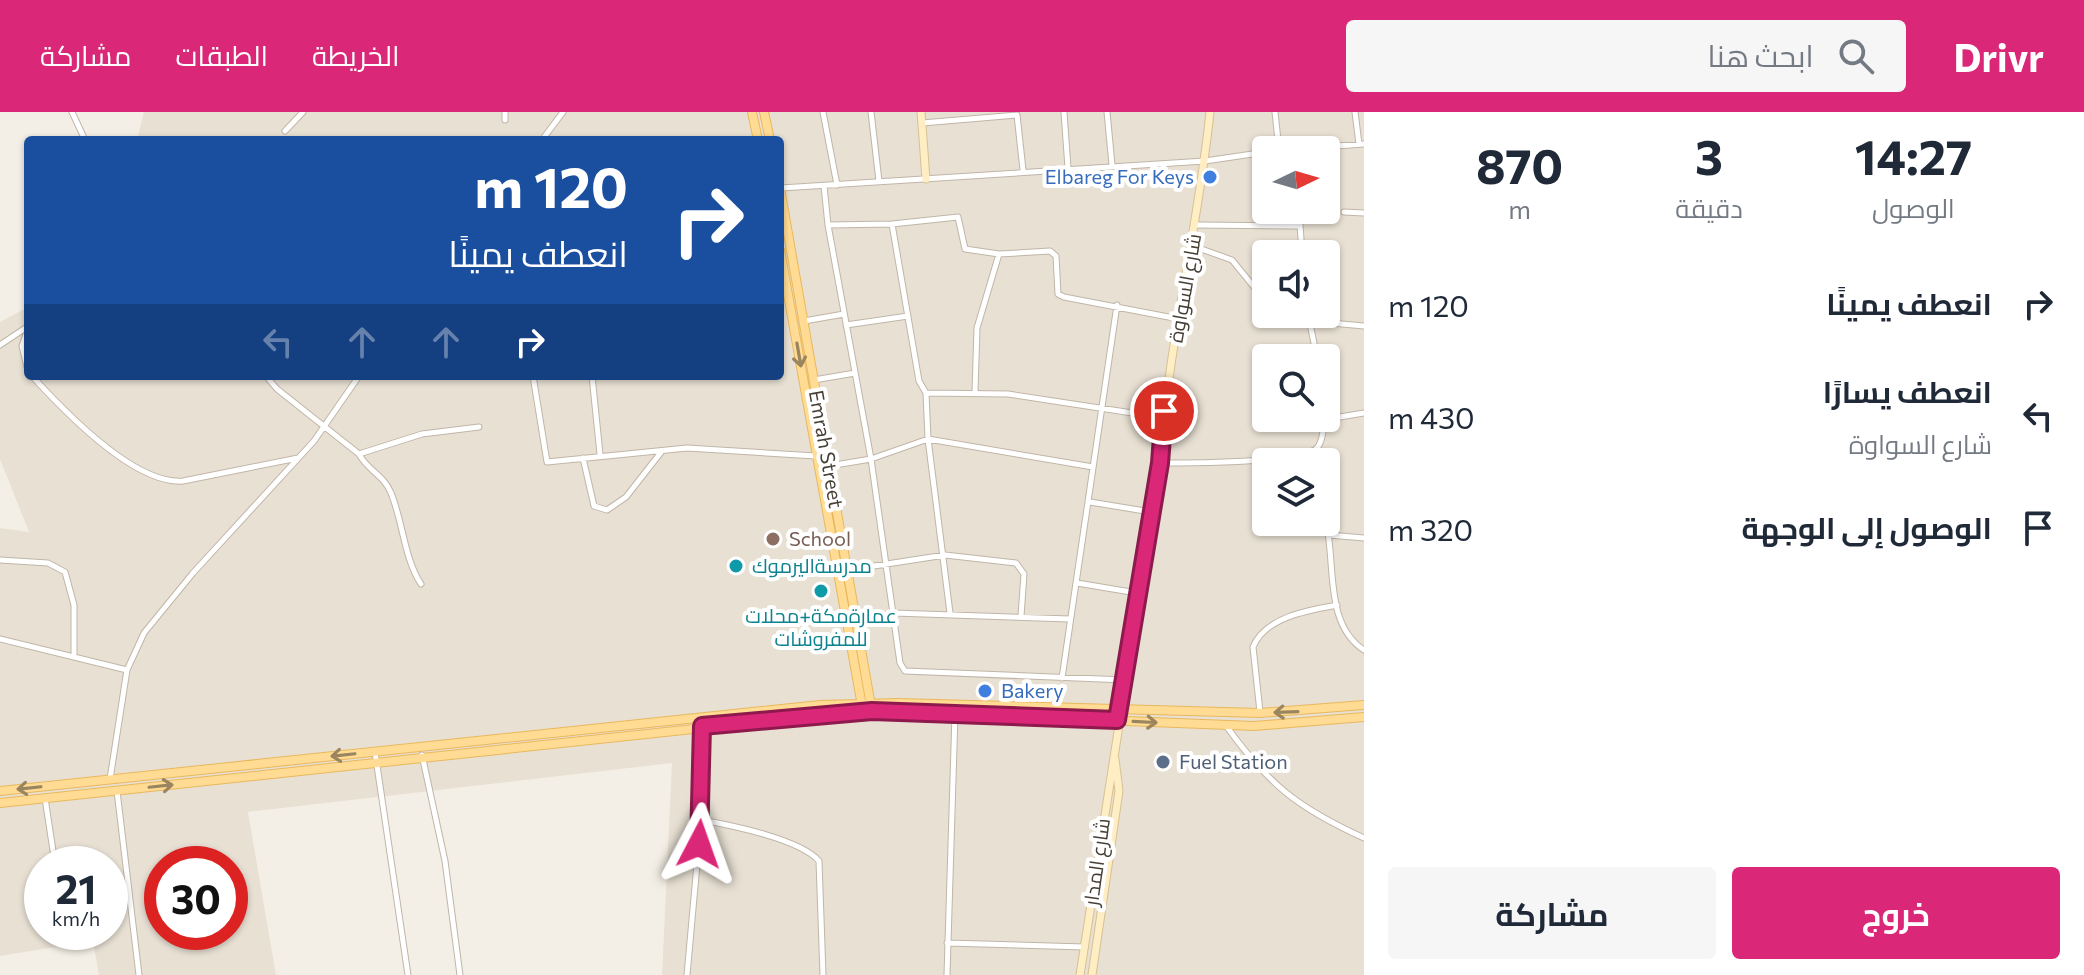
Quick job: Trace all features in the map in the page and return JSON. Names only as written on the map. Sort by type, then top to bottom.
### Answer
[{"type":"main road","points":[[752,112],[757,136]]},
{"type":"main road","points":[[764,112],[769,136]]},
{"type":"main road","name":"Emrah Street","points":[[784,210],[848,570],[867,707]]},
{"type":"main road","name":"Emrah Street","points":[[784,272],[867,707]]},
{"type":"main road","points":[[0,803],[117,791],[421,751],[867,707],[1260,713],[1364,705]]},
{"type":"main road","points":[[867,707],[1226,726],[1289,726],[1364,717]]},
{"type":"main road","points":[[0,791],[375,757]]},
{"type":"main road","points":[[55,785],[56,797]]},
{"type":"street","points":[[72,112],[83,136]]},
{"type":"street","points":[[285,131],[303,112]]},
{"type":"street","points":[[505,112],[505,120]]},
{"type":"street","points":[[545,136],[563,112]]},
{"type":"street","points":[[764,112],[772,112]]},
{"type":"street","points":[[823,112],[837,185]]},
{"type":"street","points":[[871,112],[879,181]]},
{"type":"street","points":[[921,112],[926,179]]},
{"type":"street","points":[[1064,112],[1068,168]]},
{"type":"street","points":[[1107,112],[1112,165]]},
{"type":"street","name":"شارع السواوة","points":[[1114,749],[1160,463],[1164,411],[1193,246],[1210,112]]},
{"type":"street","points":[[1275,112],[1278,136]]},
{"type":"street","points":[[1340,146],[1362,144],[1355,112]]},
{"type":"street","points":[[922,123],[1017,114],[1023,170]]},
{"type":"street","points":[[784,188],[1023,170],[1205,161],[1252,154]]},
{"type":"street","points":[[824,186],[828,225],[871,459],[900,663],[905,671],[1125,680]]},
{"type":"street","points":[[1344,212],[1364,213]]},
{"type":"street","points":[[828,225],[892,224],[958,217],[963,248],[999,254],[1050,251],[1059,262],[1058,294],[1180,319]]},
{"type":"street","points":[[892,224],[919,381],[926,393],[928,439],[950,613]]},
{"type":"street","points":[[1196,225],[1300,226],[1301,240]]},
{"type":"street","points":[[1193,246],[1232,260],[1252,285]]},
{"type":"street","points":[[975,391],[977,328],[999,254]]},
{"type":"street","points":[[1062,678],[1117,305]]},
{"type":"street","points":[[804,321],[844,314]]},
{"type":"street","points":[[846,325],[908,316]]},
{"type":"street","points":[[1340,323],[1364,326]]},
{"type":"street","points":[[0,345],[24,330]]},
{"type":"street","points":[[814,380],[855,373]]},
{"type":"street","points":[[36,380],[86,433],[163,480],[183,481],[227,469],[300,458]]},
{"type":"street","points":[[270,380],[383,478],[391,491],[421,584]]},
{"type":"street","points":[[109,781],[127,670],[144,633],[300,458],[356,380]]},
{"type":"street","points":[[534,380],[544,459],[552,463],[600,454],[708,448],[818,457]]},
{"type":"street","points":[[592,380],[600,454]]},
{"type":"street","points":[[926,393],[975,391],[1152,416],[1164,411]]},
{"type":"street","points":[[1318,448],[1323,426],[1331,417],[1364,413]]},
{"type":"street","points":[[359,454],[422,434],[479,427]]},
{"type":"street","points":[[829,466],[871,459],[928,439],[1093,467]]},
{"type":"street","points":[[583,458],[590,498],[594,506],[607,510],[626,497],[663,450]]},
{"type":"street","points":[[1160,463],[1252,461]]},
{"type":"street","points":[[1090,502],[1151,512]]},
{"type":"street","points":[[1329,536],[1337,605],[1344,633],[1364,650]]},
{"type":"street","points":[[1340,536],[1364,538]]},
{"type":"street","points":[[848,570],[945,555],[1016,563],[1024,574],[1021,616]]},
{"type":"street","points":[[0,560],[48,563],[65,572],[74,605],[74,654]]},
{"type":"street","points":[[1077,583],[1137,593]]},
{"type":"street","points":[[1260,713],[1253,647],[1258,638],[1293,613],[1337,605]]},
{"type":"street","points":[[894,613],[1070,619]]},
{"type":"street","points":[[0,639],[74,654],[127,670]]},
{"type":"street","points":[[947,975],[955,713]]},
{"type":"street","points":[[687,975],[701,820],[702,721]]},
{"type":"street","points":[[1226,726],[1261,773],[1292,800],[1364,838]]},
{"type":"street","points":[[1092,975],[1119,791],[1114,749]]},
{"type":"street","name":"شارع المدار","points":[[1080,975],[1114,749]]},
{"type":"street","points":[[421,751],[445,861],[460,975]]},
{"type":"street","points":[[375,757],[408,975]]},
{"type":"street","points":[[117,791],[139,975]]},
{"type":"street","points":[[45,798],[52,846]]},
{"type":"street","points":[[701,820],[730,825],[815,856],[820,866],[823,975]]},
{"type":"street","points":[[947,943],[1085,947]]},
{"type":"shaded area","points":[[144,112],[1364,112],[1364,975],[662,975],[672,763],[248,812],[276,975],[99,975],[95,950],[128,950],[128,846],[24,846],[24,950],[37,950],[0,956],[0,528],[29,532],[0,459],[0,322],[24,309],[24,380],[784,380],[784,136],[138,136]]},
{"type":"place","name":"Elbareg For Keys","points":[[1210,177]]},
{"type":"place","name":"School","points":[[773,539]]},
{"type":"place","name":"مدرسةاليرموك","points":[[736,566]]},
{"type":"place","name":"عمارةمكة+محلات للمفروشات","points":[[821,591]]},
{"type":"place","name":"Bakery","points":[[985,691]]},
{"type":"place","name":"Fuel Station","points":[[1163,762]]},
{"type":"route","points":[[699,844],[702,726],[872,711],[1117,720],[1160,463],[1164,411]]}]
